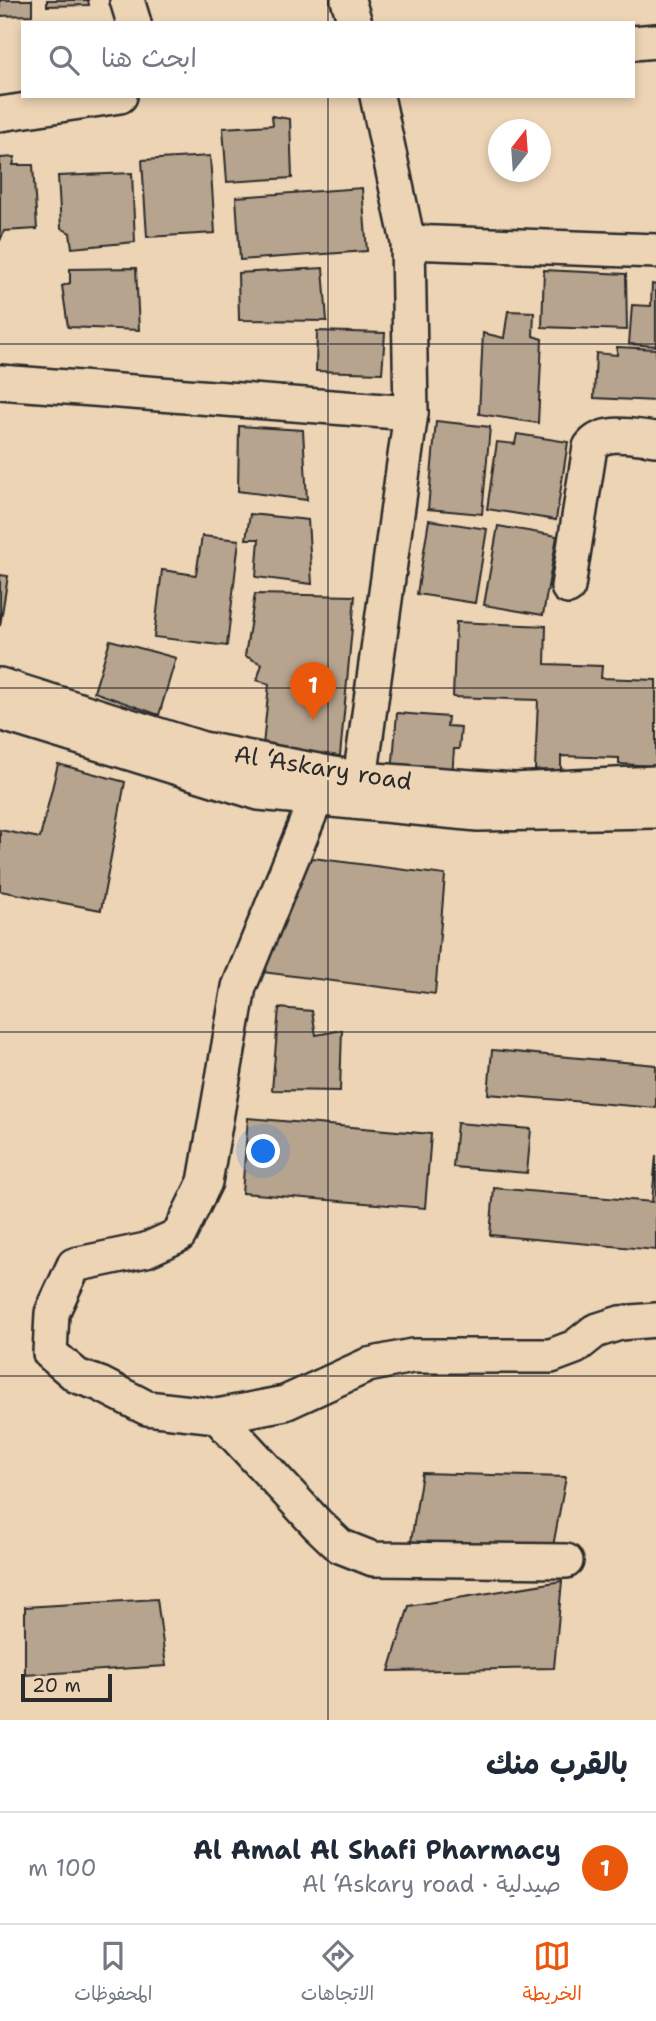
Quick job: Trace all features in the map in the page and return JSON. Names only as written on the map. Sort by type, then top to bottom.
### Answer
[{"type":"street","points":[[127,0],[133,21]]},
{"type":"street","points":[[348,0],[354,21]]},
{"type":"street","points":[[635,43],[656,41]]},
{"type":"street","points":[[0,114],[107,98]]},
{"type":"street","points":[[360,779],[411,414],[408,242],[377,98]]},
{"type":"street","points":[[408,242],[656,251]]},
{"type":"street","points":[[0,382],[411,414]]},
{"type":"street","points":[[568,587],[590,447],[596,439],[608,435],[656,439]]},
{"type":"street","name":"Al ‘Askary road","points":[[0,685],[202,749],[360,779],[514,790],[656,783]]},
{"type":"street","name":"Al ‘Askary road","points":[[0,713],[260,793],[478,814],[656,811]]},
{"type":"street","points":[[316,799],[239,986],[205,1182],[179,1235],[146,1250],[74,1265],[51,1313],[50,1353],[77,1376],[100,1384],[147,1408],[217,1416],[285,1404],[368,1365],[412,1356],[551,1356],[575,1347],[595,1331],[620,1323],[656,1320]]},
{"type":"street","points":[[217,1416],[340,1546],[373,1559],[566,1561]]},
{"type":"building","points":[[0,0],[32,0],[32,15],[0,16]]},
{"type":"building","points":[[47,0],[88,0],[89,5],[47,6]]},
{"type":"building","points":[[272,116],[290,119],[292,178],[227,182],[223,128],[273,125]]},
{"type":"building","points":[[210,156],[215,233],[147,237],[142,160]]},
{"type":"building","points":[[15,157],[13,165],[33,165],[37,229],[4,231],[0,241],[0,158]]},
{"type":"building","points":[[132,173],[135,242],[72,248],[70,233],[61,228],[58,176]]},
{"type":"building","points":[[362,188],[367,251],[240,260],[236,197]]},
{"type":"building","points":[[136,268],[139,330],[68,327],[62,286],[70,283],[70,269]]},
{"type":"building","points":[[323,268],[327,321],[239,320],[238,273]]},
{"type":"building","points":[[544,270],[626,274],[627,330],[542,327]]},
{"type":"building","points":[[652,284],[656,285],[656,346],[629,344],[632,305],[651,306]]},
{"type":"building","points":[[508,311],[534,312],[533,336],[542,339],[538,423],[479,414],[483,333],[504,338]]},
{"type":"building","points":[[317,331],[385,333],[382,373],[316,371]]},
{"type":"building","points":[[617,347],[656,349],[656,401],[594,398],[596,353],[617,355]]},
{"type":"building","points":[[436,421],[490,427],[482,514],[428,509]]},
{"type":"building","points":[[239,426],[303,430],[307,500],[238,491]]},
{"type":"building","points":[[517,434],[568,442],[556,520],[487,509],[497,442],[515,444]]},
{"type":"building","points":[[250,514],[308,520],[312,584],[256,577],[259,539],[246,539]]},
{"type":"building","points":[[429,520],[487,529],[475,603],[417,594]]},
{"type":"building","points":[[498,526],[557,536],[543,615],[484,605]]},
{"type":"building","points":[[202,536],[239,540],[227,646],[154,637],[162,570],[196,575]]},
{"type":"building","points":[[0,575],[8,576],[0,626]]},
{"type":"building","points":[[255,594],[355,596],[340,756],[263,746],[269,684],[257,680],[262,664],[245,656]]},
{"type":"building","points":[[456,622],[546,626],[545,664],[602,666],[601,678],[656,680],[656,766],[619,764],[619,758],[561,756],[561,771],[535,770],[538,700],[453,697]]},
{"type":"building","points":[[110,640],[176,658],[159,715],[94,692]]},
{"type":"building","points":[[397,713],[448,717],[447,726],[461,727],[459,749],[454,749],[452,777],[392,773]]},
{"type":"building","points":[[58,764],[125,782],[101,910],[0,891],[0,830],[40,838]]},
{"type":"building","points":[[305,857],[445,875],[435,994],[254,971]]},
{"type":"building","points":[[279,1008],[312,1011],[316,1035],[342,1030],[340,1091],[272,1090]]},
{"type":"building","points":[[492,1050],[656,1065],[656,1108],[488,1094]]},
{"type":"building","points":[[248,1118],[431,1134],[425,1208],[242,1193]]},
{"type":"building","points":[[457,1123],[531,1129],[527,1173],[453,1167]]},
{"type":"building","points":[[656,1155],[656,1250],[490,1235],[494,1188],[652,1202]]},
{"type":"building","points":[[422,1473],[566,1477],[551,1557],[410,1548]]},
{"type":"building","points":[[562,1581],[554,1668],[389,1671],[409,1606]]},
{"type":"building","points":[[157,1599],[166,1666],[25,1675],[25,1607]]},
{"type":"place","name":"Al Amal Al Shafi Pharmacy","points":[[313,720]]}]
